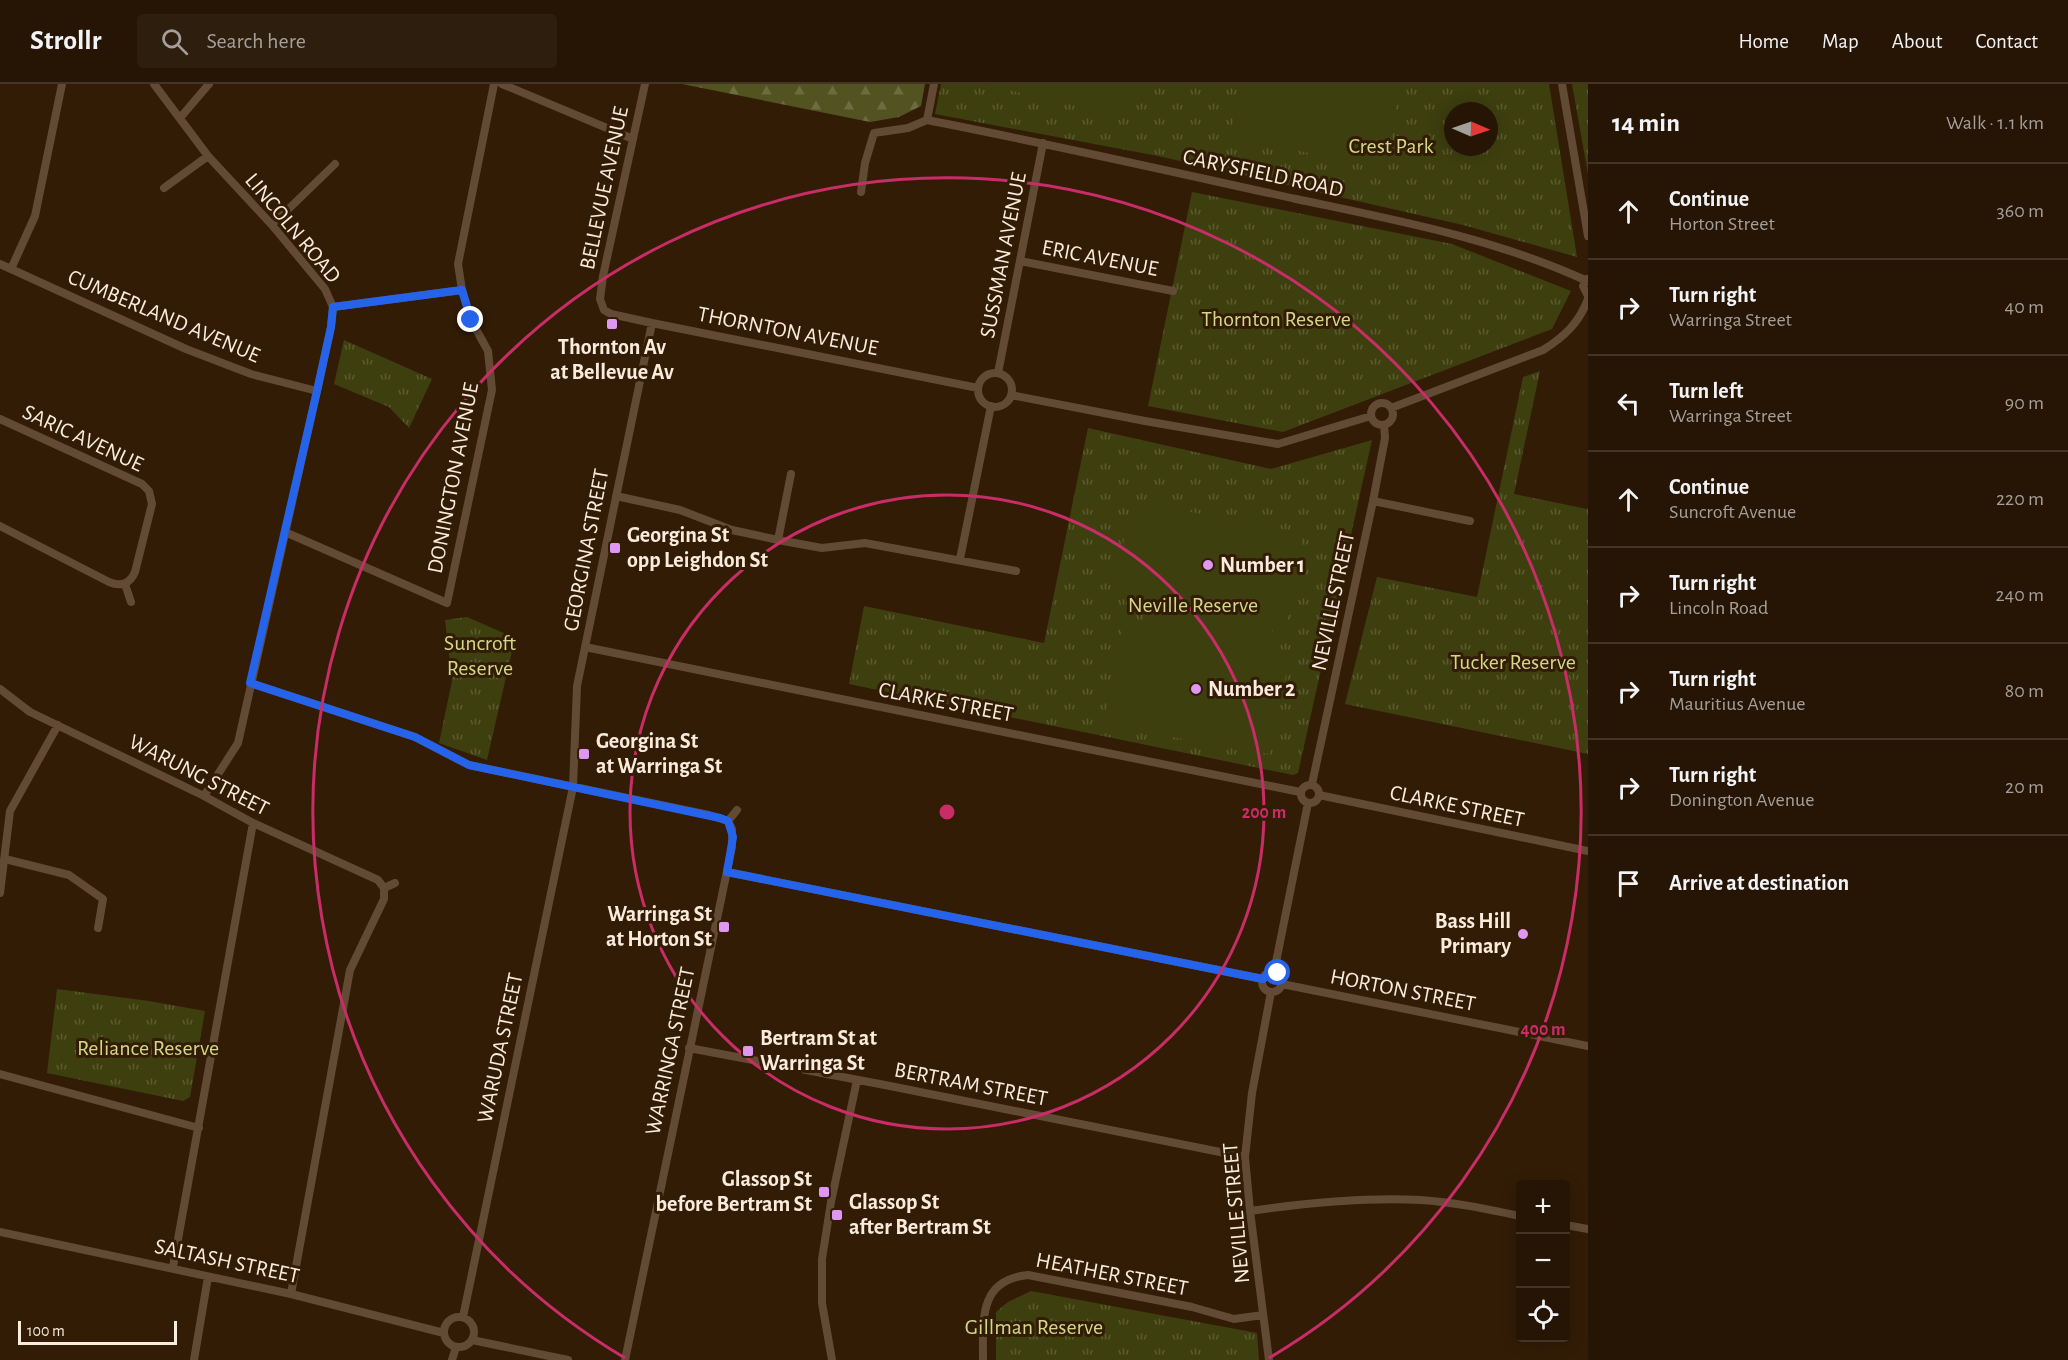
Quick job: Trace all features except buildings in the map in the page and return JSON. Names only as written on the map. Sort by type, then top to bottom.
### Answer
[{"type":"street","points":[[11,269],[34,216],[62,84]]},
{"type":"street","name":"LINCOLN ROAD","points":[[154,84],[208,156],[272,225],[325,289],[333,307],[317,391],[237,743],[204,796]]},
{"type":"street","points":[[180,117],[209,84]]},
{"type":"street","name":"DONINGTON AVENUE","points":[[285,532],[447,603],[492,390],[488,351],[471,320],[462,290],[458,264],[494,84]]},
{"type":"street","points":[[502,84],[633,139]]},
{"type":"street","name":"BELLEVUE AVENUE","points":[[600,299],[645,84]]},
{"type":"street","points":[[861,192],[865,163],[874,133],[908,128],[927,120],[934,84]]},
{"type":"street","points":[[1562,84],[1588,236]]},
{"type":"street","name":"CARYSFIELD ROAD","points":[[927,120],[1043,143],[1454,233],[1529,257],[1587,279]]},
{"type":"street","name":"SUSSMAN AVENUE","points":[[998,373],[1043,143]]},
{"type":"street","points":[[164,188],[208,156]]},
{"type":"street","points":[[272,225],[335,164]]},
{"type":"street","name":"ERIC AVENUE","points":[[1020,261],[1173,291]]},
{"type":"street","name":"CUMBERLAND AVENUE","points":[[0,264],[208,357],[251,374],[317,391]]},
{"type":"street","points":[[1391,408],[1543,350],[1574,326],[1588,298],[1583,289],[1587,279]]},
{"type":"street","points":[[333,307],[462,290]]},
{"type":"street","name":"THORNTON AVENUE","points":[[600,299],[607,312],[978,388]]},
{"type":"street","name":"GEORGINA STREET","points":[[573,787],[577,686],[652,322]]},
{"type":"street","points":[[998,373],[1010,384],[1011,395],[1001,406],[991,406],[982,401],[978,388],[982,378],[998,373]]},
{"type":"street","points":[[1011,395],[1278,444],[1371,416]]},
{"type":"street","points":[[1378,404],[1385,404],[1391,408],[1393,418],[1384,425],[1376,423],[1371,416],[1378,404]]},
{"type":"street","points":[[960,560],[991,406]]},
{"type":"street","name":"SARIC AVENUE","points":[[0,420],[142,484],[149,490],[152,504],[135,572],[133,578],[125,584]]},
{"type":"street","name":"NEVILLE STREET","points":[[1312,784],[1373,501],[1385,438],[1384,425]]},
{"type":"street","points":[[778,540],[790,474]]},
{"type":"street","name":"SARIC AVENUE","points":[[149,490],[159,485]]},
{"type":"street","points":[[616,496],[680,510],[732,530],[778,540],[822,548],[865,543],[1016,571]]},
{"type":"street","points":[[1373,501],[1470,521]]},
{"type":"street","points":[[0,526],[109,582],[125,584],[131,602]]},
{"type":"street","name":"CLARKE STREET","points":[[585,647],[1300,792]]},
{"type":"street","points":[[250,683],[415,737],[469,765],[709,815],[728,821],[737,810]]},
{"type":"street","name":"WARUNG STREET","points":[[0,689],[30,712],[253,822],[378,880],[384,888]]},
{"type":"street","points":[[0,893],[10,811],[58,725]]},
{"type":"street","points":[[1312,784],[1317,788],[1319,795],[1315,801],[1308,803],[1302,799],[1300,792],[1304,786],[1312,784]]},
{"type":"street","name":"WARUDA STREET","points":[[463,1317],[573,787]]},
{"type":"street","name":"CLARKE STREET","points":[[1319,795],[1588,851]]},
{"type":"street","points":[[1274,972],[1308,803]]},
{"type":"street","name":"WARRINGA STREET","points":[[625,1360],[727,872],[733,837],[728,821]]},
{"type":"street","points":[[173,1268],[253,822]]},
{"type":"street","points":[[5,860],[69,875],[95,893],[103,899],[99,928]]},
{"type":"street","points":[[727,872],[1263,979]]},
{"type":"street","points":[[291,1294],[350,970],[384,899],[384,888],[395,883]]},
{"type":"street","points":[[1274,972],[1280,976],[1282,984],[1278,990],[1271,992],[1264,987],[1263,979],[1267,973],[1274,972]]},
{"type":"street","name":"HORTON STREET","points":[[1282,984],[1588,1046]]},
{"type":"street","name":"NEVILLE STREET","points":[[1269,1360],[1245,1157],[1252,1093],[1271,992]]},
{"type":"street","name":"BERTRAM STREET","points":[[689,1048],[1245,1157]]},
{"type":"street","points":[[0,1074],[199,1128]]},
{"type":"street","points":[[831,1360],[822,1303],[822,1259],[857,1080]]},
{"type":"street","points":[[1250,1211],[1309,1203],[1421,1200],[1478,1207],[1516,1215]]},
{"type":"street","points":[[1570,1226],[1588,1229]]},
{"type":"street","name":"SALTASH STREET","points":[[0,1232],[291,1294],[444,1333]]},
{"type":"street","name":"HEATHER STREET","points":[[983,1360],[983,1315],[987,1299],[1004,1281],[1014,1276],[1028,1275],[1192,1307],[1234,1319],[1263,1315]]},
{"type":"street","points":[[194,1360],[208,1277]]},
{"type":"street","points":[[458,1316],[463,1317],[474,1326],[474,1336],[465,1346],[456,1347],[448,1342],[444,1333],[449,1320],[458,1316]]},
{"type":"street","points":[[472,1340],[568,1360]]},
{"type":"street","points":[[452,1360],[456,1347]]},
{"type":"green space","points":[[682,84],[925,84],[921,106],[899,117],[870,122]]},
{"type":"green space","name":"Crest Park","points":[[941,84],[1549,84],[1577,257],[1463,225],[1158,156],[935,114]]},
{"type":"green space","points":[[983,84],[1135,84],[1127,118]]},
{"type":"green space","points":[[1241,84],[1401,84],[1384,169],[1230,136]]},
{"type":"green space","points":[[1572,84],[1588,84],[1588,174]]},
{"type":"green space","name":"Thornton Reserve","points":[[1192,192],[1452,244],[1571,291],[1552,329],[1283,432],[1148,406]]},
{"type":"green space","points":[[344,340],[432,379],[409,428],[389,407],[334,384]]},
{"type":"green space","name":"Tucker Reserve","points":[[1540,371],[1514,494],[1587,509],[1588,507],[1588,754],[1345,704],[1377,577],[1477,597],[1523,377]]},
{"type":"green space","name":"Neville Reserve","points":[[1088,428],[1271,469],[1372,440],[1298,773],[1293,775],[849,684],[864,606],[1044,643]]},
{"type":"green space","points":[[1132,501],[1303,533],[1284,631],[1272,629],[1272,639],[1268,649],[1290,654],[1270,754],[1103,725],[1123,623],[1143,626],[1144,610],[1147,604],[1112,597]]},
{"type":"green space","name":"Suncroft Reserve","points":[[467,617],[515,638],[487,760],[439,743],[452,681],[445,620]]},
{"type":"green space","name":"Reliance Reserve","points":[[57,989],[205,1011],[190,1097],[183,1101],[47,1073]]},
{"type":"green space","name":"Gillman Reserve","points":[[1031,1291],[1257,1333],[1259,1360],[996,1360],[996,1312],[1008,1302]]},
{"type":"place","name":"Thornton Av at Bellevue Av","points":[[612,324]]},
{"type":"place","name":"Georgina St opp Leighdon St","points":[[615,548]]},
{"type":"place","name":"Number 1","points":[[1208,565]]},
{"type":"place","name":"Number 2","points":[[1196,689]]},
{"type":"place","name":"Georgina St at Warringa St","points":[[584,754]]},
{"type":"place","name":"Warringa St at Horton St","points":[[724,927]]},
{"type":"place","name":"Bass Hill Primary","points":[[1523,934]]},
{"type":"place","name":"Bertram St at Warringa St","points":[[748,1051]]},
{"type":"place","name":"Glassop St before Bertram St","points":[[824,1192]]},
{"type":"place","name":"Glassop St after Bertram St","points":[[837,1215]]},
{"type":"route","points":[[471,320],[462,290],[333,307],[317,391],[250,683],[415,737],[469,765],[709,815],[728,821],[733,837],[727,872],[1263,979],[1267,973],[1278,973]]}]
